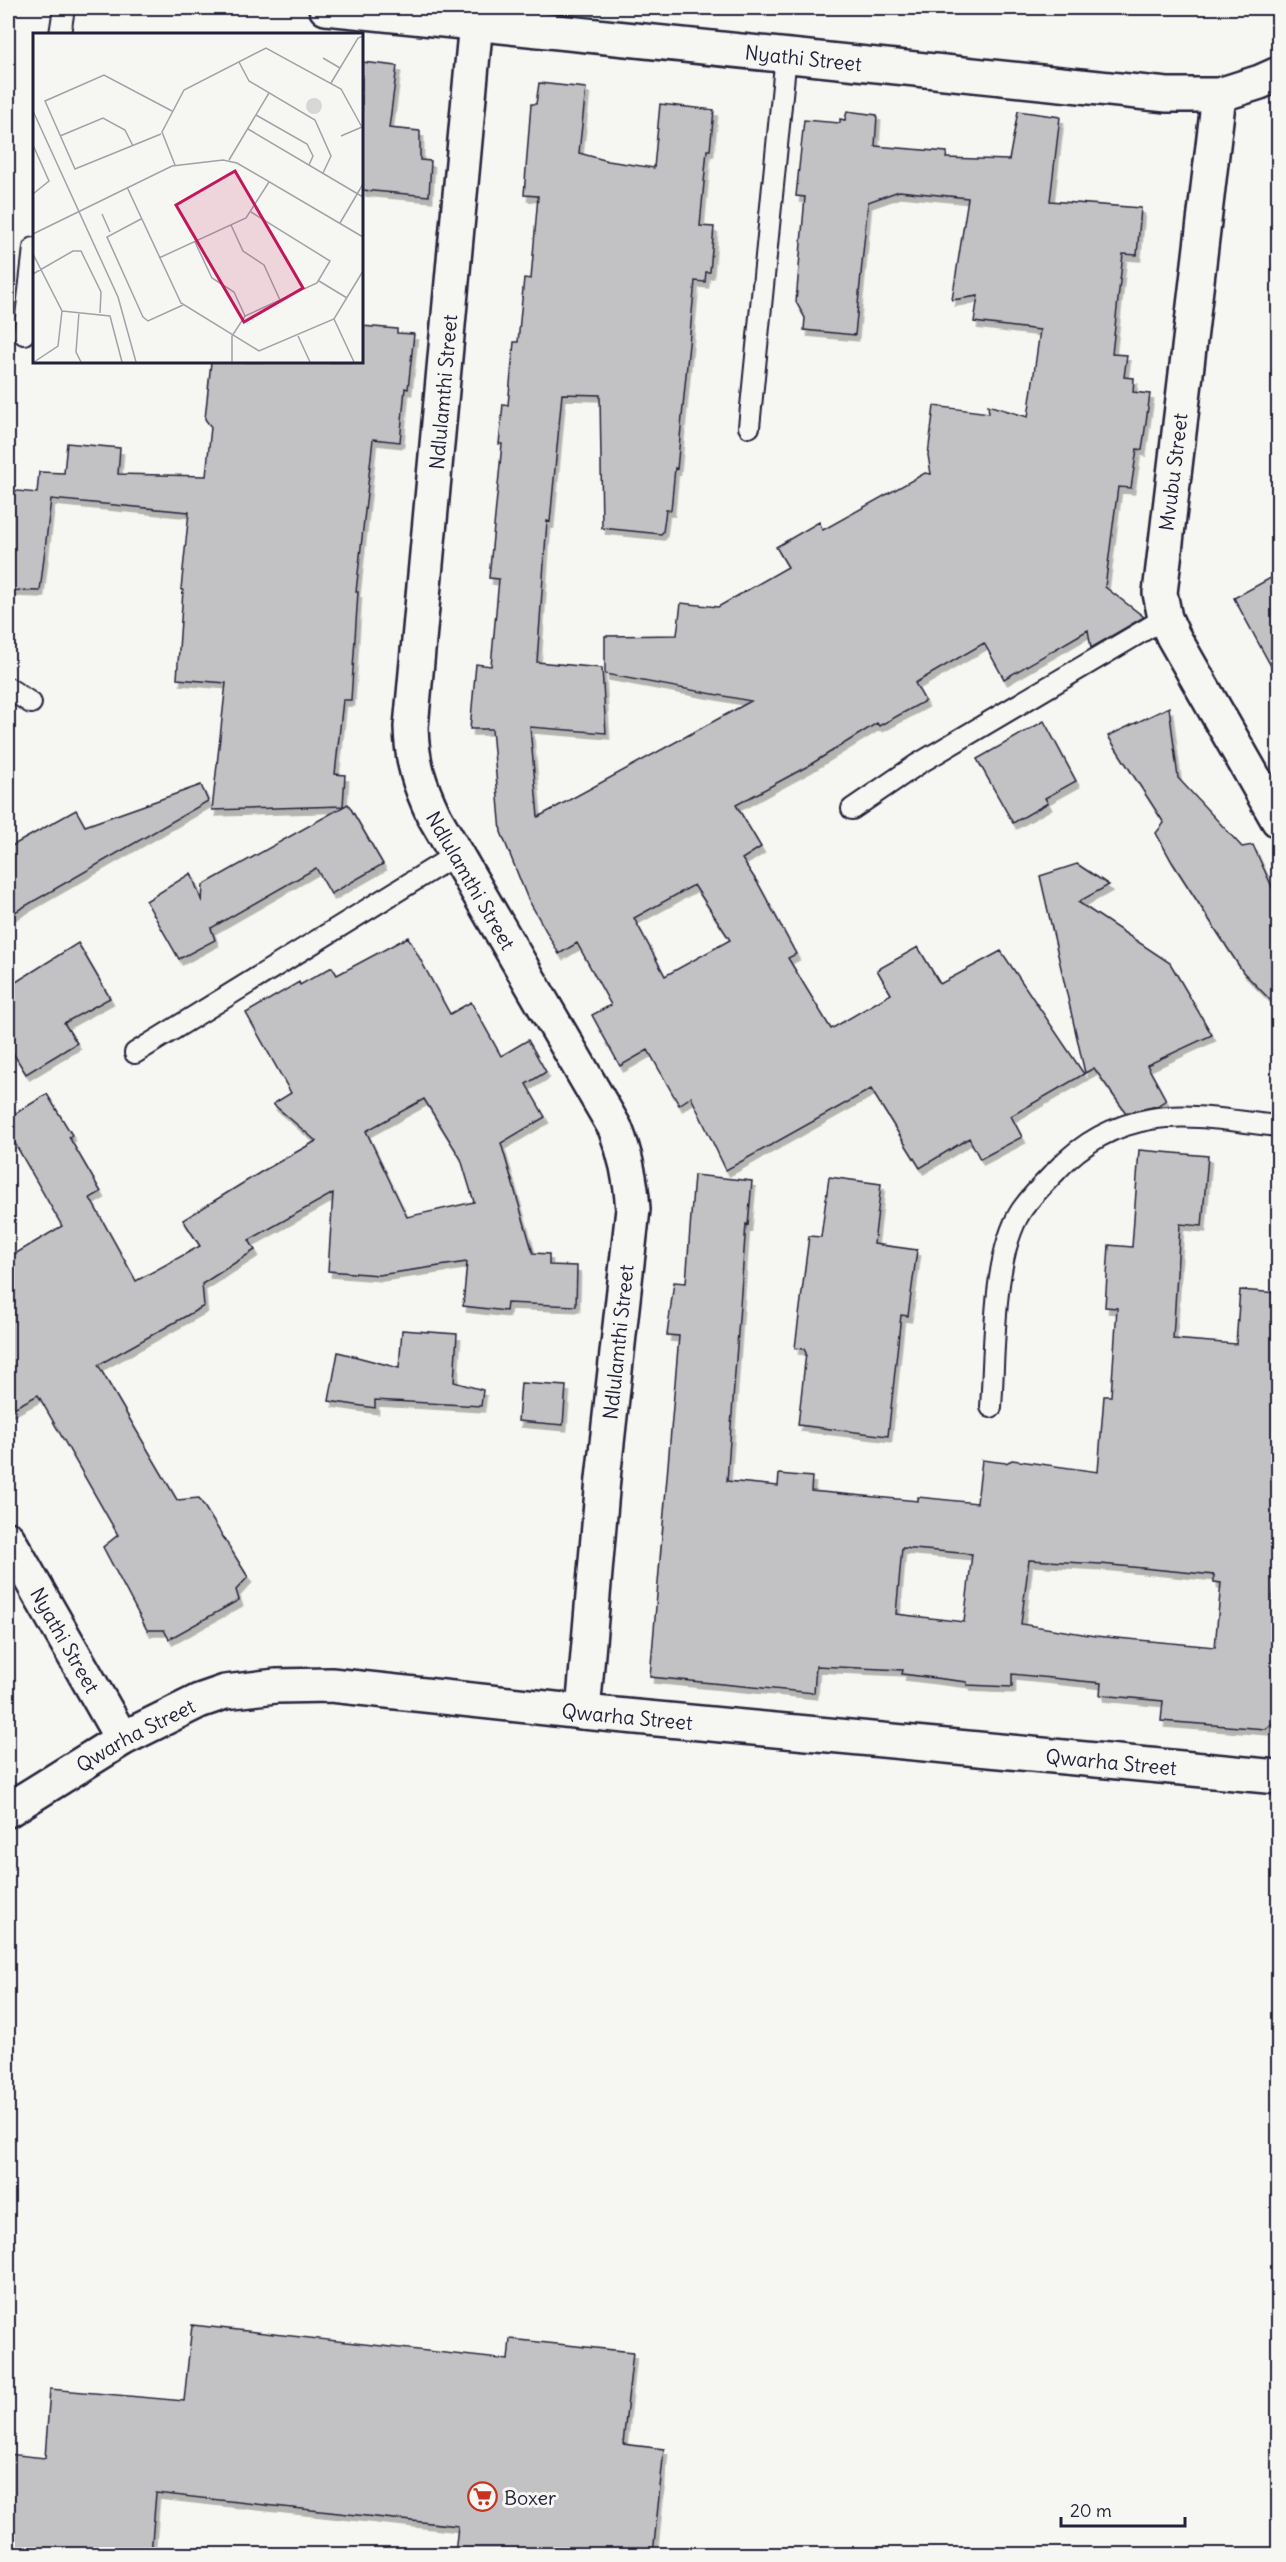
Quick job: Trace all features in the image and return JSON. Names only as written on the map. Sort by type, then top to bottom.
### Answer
[{"type":"street","name":"Nyathi Street","points":[[326,8],[476,21],[1167,95],[1219,95],[1278,74]]},
{"type":"street","name":"Ndlulamthi Street","points":[[476,21],[411,727],[411,754],[418,783],[615,1128],[625,1154],[631,1183],[633,1209],[603,1479],[583,1712]]},
{"type":"street","name":"Mvubu Street","points":[[1219,95],[1160,593],[1173,636],[1278,820]]},
{"type":"street","name":"Nyathi Street","points":[[8,1539],[122,1739]]},
{"type":"street","name":"Qwarha Street","points":[[8,1810],[122,1739],[217,1695],[276,1686],[331,1685],[583,1712],[1278,1777]]},
{"type":"lane","points":[[60,33],[64,8]]},
{"type":"lane","points":[[749,427],[786,54]]},
{"type":"lane","points":[[24,334],[33,257]]},
{"type":"lane","points":[[852,809],[918,764],[1166,618]]},
{"type":"lane","points":[[8,688],[31,703]]},
{"type":"lane","points":[[135,1053],[457,854]]},
{"type":"lane","points":[[991,1407],[1001,1264],[1011,1231],[1021,1211],[1064,1163],[1093,1139],[1132,1123],[1153,1118],[1177,1116],[1278,1126]]},
{"type":"building","points":[[363,62],[397,66],[389,128],[420,131],[420,160],[431,161],[429,196],[363,190]]},
{"type":"building","points":[[539,83],[586,88],[579,153],[608,161],[654,168],[660,104],[714,110],[710,150],[707,150],[700,226],[714,227],[710,272],[706,272],[705,282],[695,281],[677,469],[675,468],[671,510],[666,510],[661,534],[602,528],[600,395],[562,394],[550,522],[547,521],[537,662],[602,668],[606,733],[530,727],[538,817],[751,701],[605,674],[605,636],[677,635],[681,603],[718,607],[788,567],[776,547],[819,522],[823,530],[925,473],[931,474],[928,455],[934,406],[989,413],[988,405],[1028,417],[1040,330],[974,322],[978,296],[952,300],[968,198],[899,191],[868,202],[855,335],[804,330],[805,318],[796,302],[805,197],[796,196],[804,120],[840,123],[840,119],[845,120],[847,111],[877,115],[875,146],[947,152],[946,158],[1009,160],[1018,111],[1060,117],[1050,201],[1141,208],[1137,255],[1123,254],[1112,354],[1127,355],[1124,377],[1134,378],[1133,392],[1150,394],[1142,450],[1137,449],[1131,488],[1118,487],[1105,587],[1144,617],[1091,648],[1088,630],[1004,679],[984,643],[915,683],[925,701],[879,726],[877,723],[808,766],[736,805],[761,847],[742,859],[759,885],[796,954],[788,958],[831,1029],[891,994],[877,970],[918,947],[940,984],[1001,951],[1084,1074],[1011,1116],[1022,1137],[980,1159],[969,1138],[920,1168],[871,1089],[726,1170],[691,1097],[679,1105],[648,1050],[620,1066],[592,1015],[611,1005],[577,943],[559,954],[527,897],[501,832],[492,729],[470,729],[476,664],[491,666],[499,579],[489,578],[502,444],[499,444],[503,404],[508,405],[514,342],[518,342],[524,278],[531,279],[538,196],[524,195],[531,104],[536,104]],"holes":[[[694,885],[730,940],[665,976],[634,918]]]},
{"type":"building","points":[[363,326],[397,329],[397,333],[414,334],[408,389],[405,388],[400,442],[373,439],[356,592],[358,592],[351,700],[343,700],[335,774],[345,775],[343,806],[212,810],[226,683],[177,679],[183,590],[181,589],[189,512],[51,499],[40,591],[8,590],[8,490],[37,493],[39,472],[64,473],[67,443],[120,448],[118,474],[206,476],[211,427],[205,419],[211,363],[363,363]]},
{"type":"building","points":[[1278,574],[1278,679],[1234,598]]},
{"type":"building","points":[[1169,707],[1178,778],[1242,847],[1253,845],[1278,900],[1278,1008],[1243,972],[1172,862],[1156,833],[1164,823],[1108,736]]},
{"type":"building","points":[[1044,721],[1076,781],[1045,798],[1048,803],[1013,823],[977,759]]},
{"type":"building","points":[[201,785],[208,801],[8,916],[8,848],[76,810],[85,826]]},
{"type":"building","points":[[348,804],[383,864],[331,894],[316,868],[211,928],[215,940],[179,959],[146,901],[191,873],[202,902],[203,885]]},
{"type":"building","points":[[1077,864],[1109,885],[1078,902],[1170,963],[1212,1035],[1147,1065],[1166,1100],[1157,1106],[1126,1113],[1094,1068],[1085,1073],[1040,876]]},
{"type":"building","points":[[408,937],[450,1014],[471,1002],[501,1056],[528,1040],[546,1072],[526,1084],[545,1117],[501,1143],[533,1253],[549,1254],[549,1265],[577,1266],[576,1306],[507,1303],[506,1311],[463,1306],[467,1262],[379,1275],[328,1271],[333,1193],[249,1240],[255,1250],[202,1284],[204,1306],[98,1365],[177,1500],[199,1498],[248,1577],[236,1590],[239,1600],[169,1639],[164,1630],[147,1630],[103,1547],[118,1535],[38,1395],[8,1411],[8,1258],[62,1226],[8,1131],[8,1118],[47,1094],[72,1135],[69,1137],[101,1192],[90,1198],[136,1281],[200,1246],[183,1220],[316,1141],[273,1104],[291,1093],[246,1013],[299,982],[300,985],[332,967],[337,975]],"holes":[[[424,1099],[461,1159],[474,1202],[407,1217],[366,1131]]]},
{"type":"building","points":[[78,943],[110,998],[64,1023],[77,1043],[26,1074],[8,1045],[8,987]]},
{"type":"building","points":[[1139,1150],[1208,1156],[1202,1226],[1180,1224],[1173,1339],[1236,1344],[1240,1290],[1278,1293],[1278,1545],[1273,1599],[1278,1600],[1278,1718],[1266,1729],[1161,1721],[1163,1701],[1100,1695],[1101,1683],[1012,1674],[1012,1687],[967,1685],[967,1682],[902,1674],[903,1670],[816,1666],[814,1693],[650,1677],[679,1336],[667,1335],[674,1282],[686,1283],[694,1175],[752,1181],[748,1225],[746,1224],[727,1481],[778,1486],[779,1474],[812,1477],[811,1491],[918,1501],[918,1497],[977,1503],[982,1460],[1006,1463],[1012,1460],[1098,1472],[1104,1396],[1111,1396],[1117,1308],[1105,1307],[1109,1245],[1132,1247]],"holes":[[[902,1548],[972,1554],[964,1622],[896,1614]],[[1029,1560],[1101,1564],[1214,1575],[1214,1582],[1221,1583],[1215,1647],[1095,1636],[1021,1624]]]},
{"type":"building","points":[[829,1177],[881,1184],[874,1244],[917,1250],[908,1316],[901,1315],[888,1436],[798,1425],[806,1353],[804,1349],[795,1348],[809,1236],[821,1237]]},
{"type":"building","points":[[402,1330],[457,1334],[454,1382],[483,1390],[481,1406],[375,1400],[375,1408],[329,1401],[338,1352],[399,1368]]},
{"type":"building","points":[[521,1383],[566,1386],[563,1425],[518,1421]]},
{"type":"building","points":[[192,2325],[508,2360],[510,2339],[633,2352],[623,2444],[664,2449],[653,2554],[455,2554],[458,2526],[156,2493],[151,2554],[8,2554],[8,2454],[45,2458],[50,2389],[184,2401]]},
{"type":"place","name":"Boxer","points":[[483,2497]]}]
